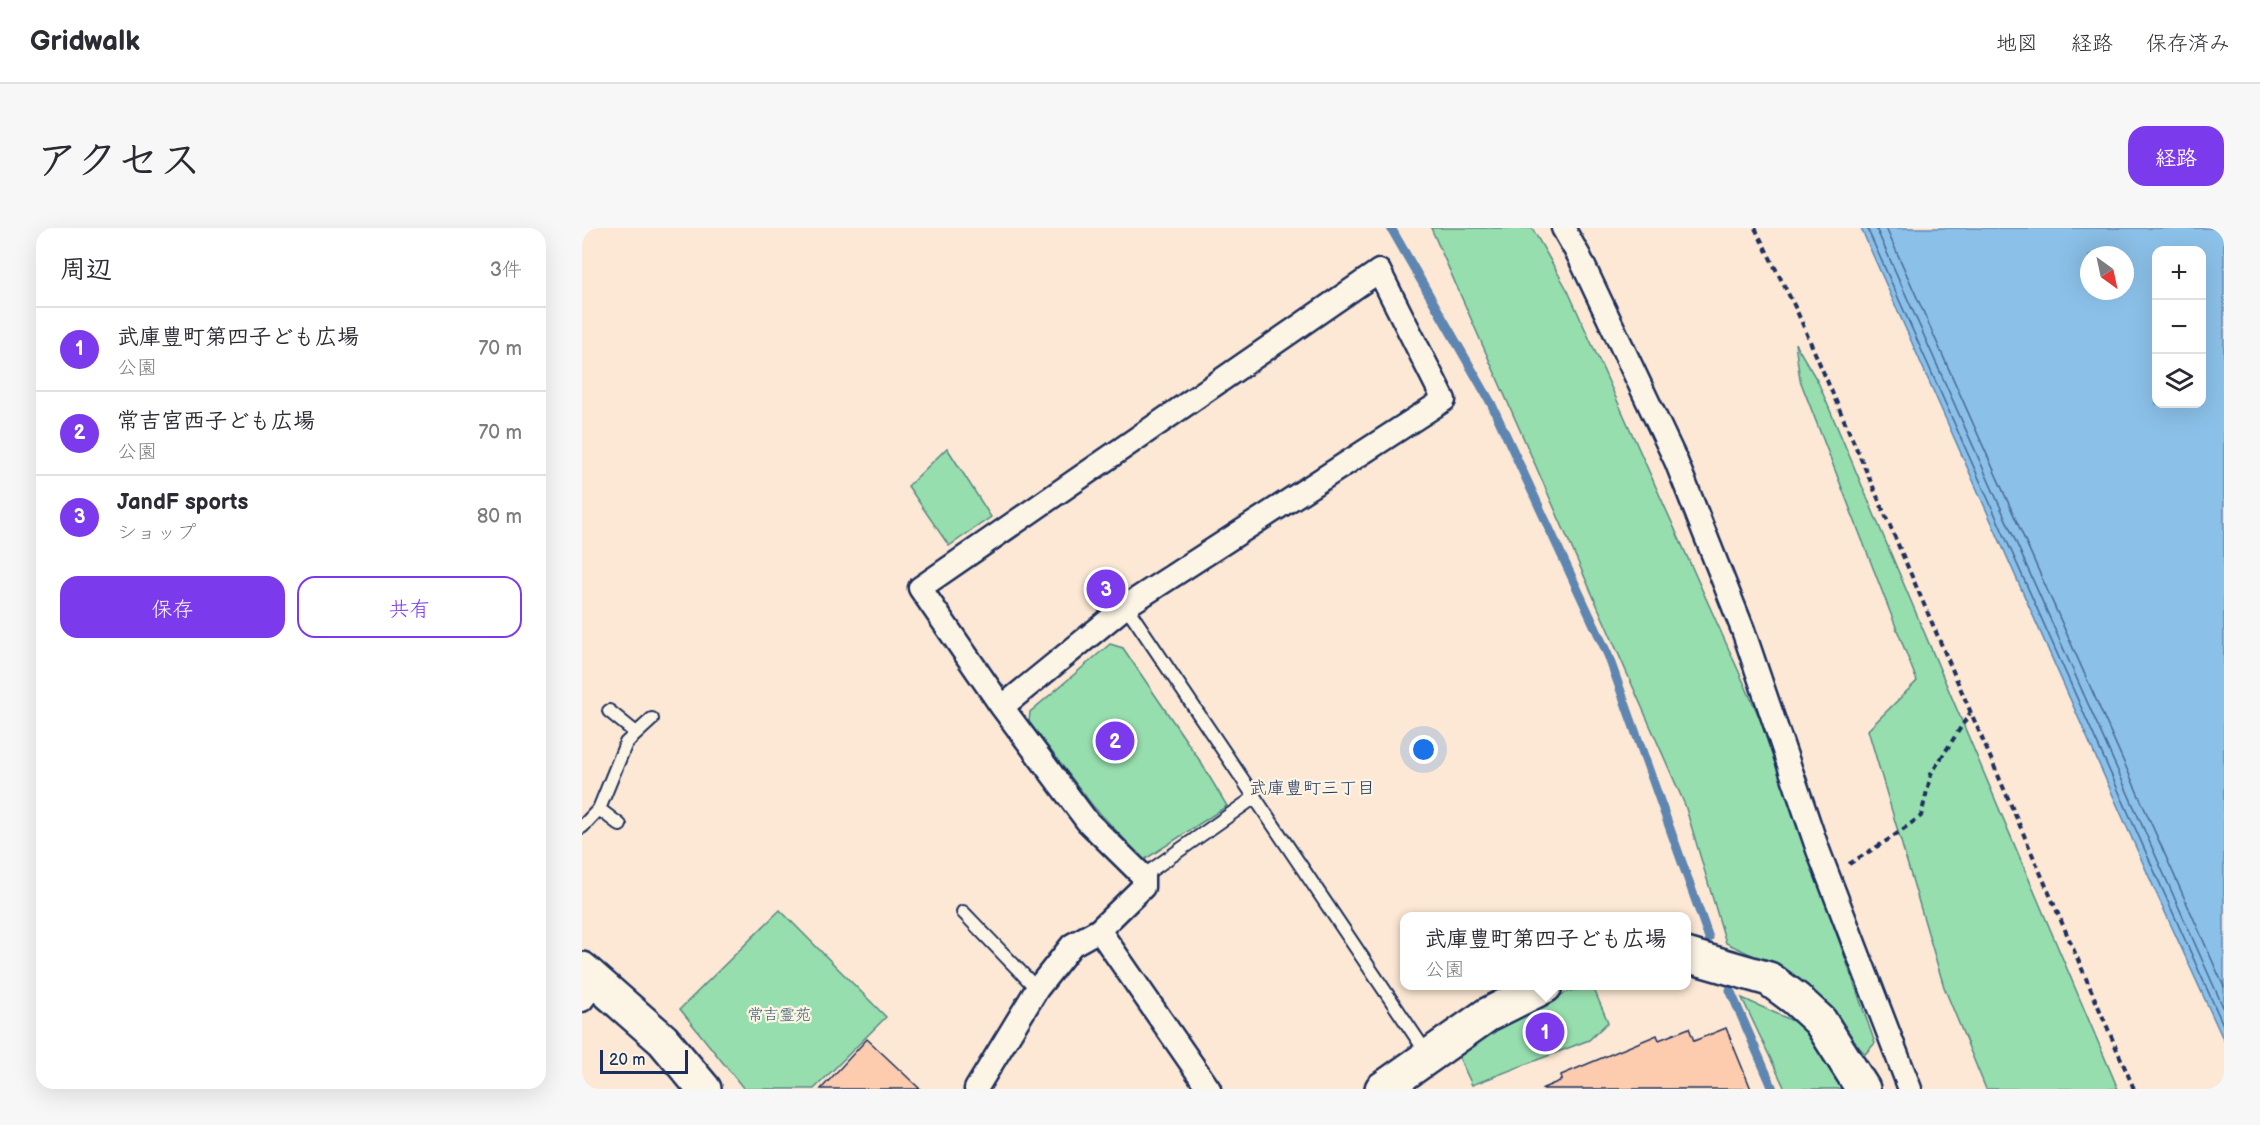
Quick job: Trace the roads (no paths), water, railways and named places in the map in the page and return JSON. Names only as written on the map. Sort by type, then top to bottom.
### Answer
[{"type":"street","points":[[1563,228],[1579,256],[1676,461],[1743,630],[1828,877],[1910,1089]]},
{"type":"street","points":[[976,1089],[1037,989],[1072,945],[1099,930],[1143,887],[1143,876],[1087,821],[1002,707],[920,588],[1379,271],[1444,400],[1126,606],[1002,707]]},
{"type":"street","points":[[1099,930],[1209,1089]]},
{"type":"street","points":[[1691,956],[1768,979],[1796,999],[1820,1021],[1863,1089]]},
{"type":"street","points":[[587,983],[663,1040],[704,1089]]},
{"type":"street","points":[[1382,1089],[1486,1015],[1537,990]]},
{"type":"lane","points":[[1126,606],[1428,1055]]},
{"type":"lane","points":[[609,711],[636,733]]},
{"type":"lane","points":[[582,827],[598,809],[626,743],[652,719]]},
{"type":"lane","points":[[1143,876],[1255,797]]},
{"type":"lane","points":[[598,809],[620,825]]},
{"type":"lane","points":[[963,912],[1037,989]]},
{"type":"water","points":[[1861,228],[2224,228],[2224,1041],[2154,888]]},
{"type":"waterway","points":[[1391,228],[1491,403],[1608,655],[1709,938]]},
{"type":"waterway","points":[[1730,990],[1773,1089]]},
{"type":"place","name":"JandF sports","points":[[1106,589]]},
{"type":"place","name":"常吉宮西子ども広場","points":[[1115,741]]},
{"type":"place","name":"武庫豊町第四子ども広場","points":[[1545,1032]]},
{"type":"district","name":"武庫豊町三丁目","points":[[1312,788]]},
{"type":"park label","name":"常吉霊苑","points":[[779,1015]]}]
